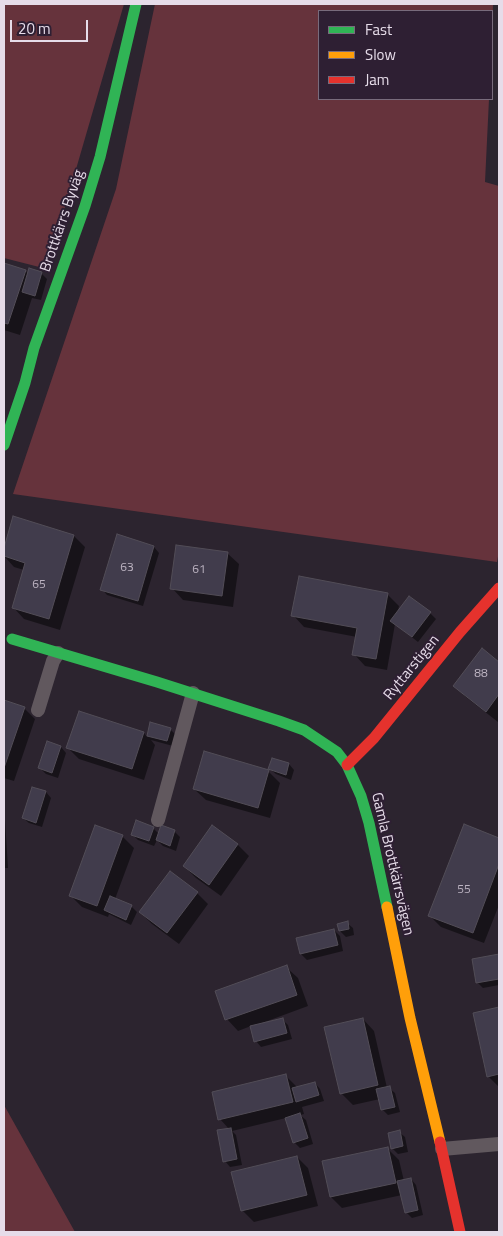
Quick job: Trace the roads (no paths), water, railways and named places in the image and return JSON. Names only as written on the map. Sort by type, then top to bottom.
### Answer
[{"type":"street","name":"Brottkärrs Byväg","points":[[4,445],[34,348],[82,215],[100,157],[136,4]]},
{"type":"street","name":"Ryttarstigen","points":[[347,765],[374,738],[460,632],[499,588]]},
{"type":"street","name":"Gamla Brottkärrsvägen","points":[[12,639],[157,682],[304,730],[337,752],[347,765],[361,796],[369,823],[410,1018],[460,1232]]},
{"type":"lane","points":[[38,710],[53,660],[58,653]]},
{"type":"lane","points":[[158,820],[193,694]]},
{"type":"lane","points":[[442,1149],[499,1144]]}]
